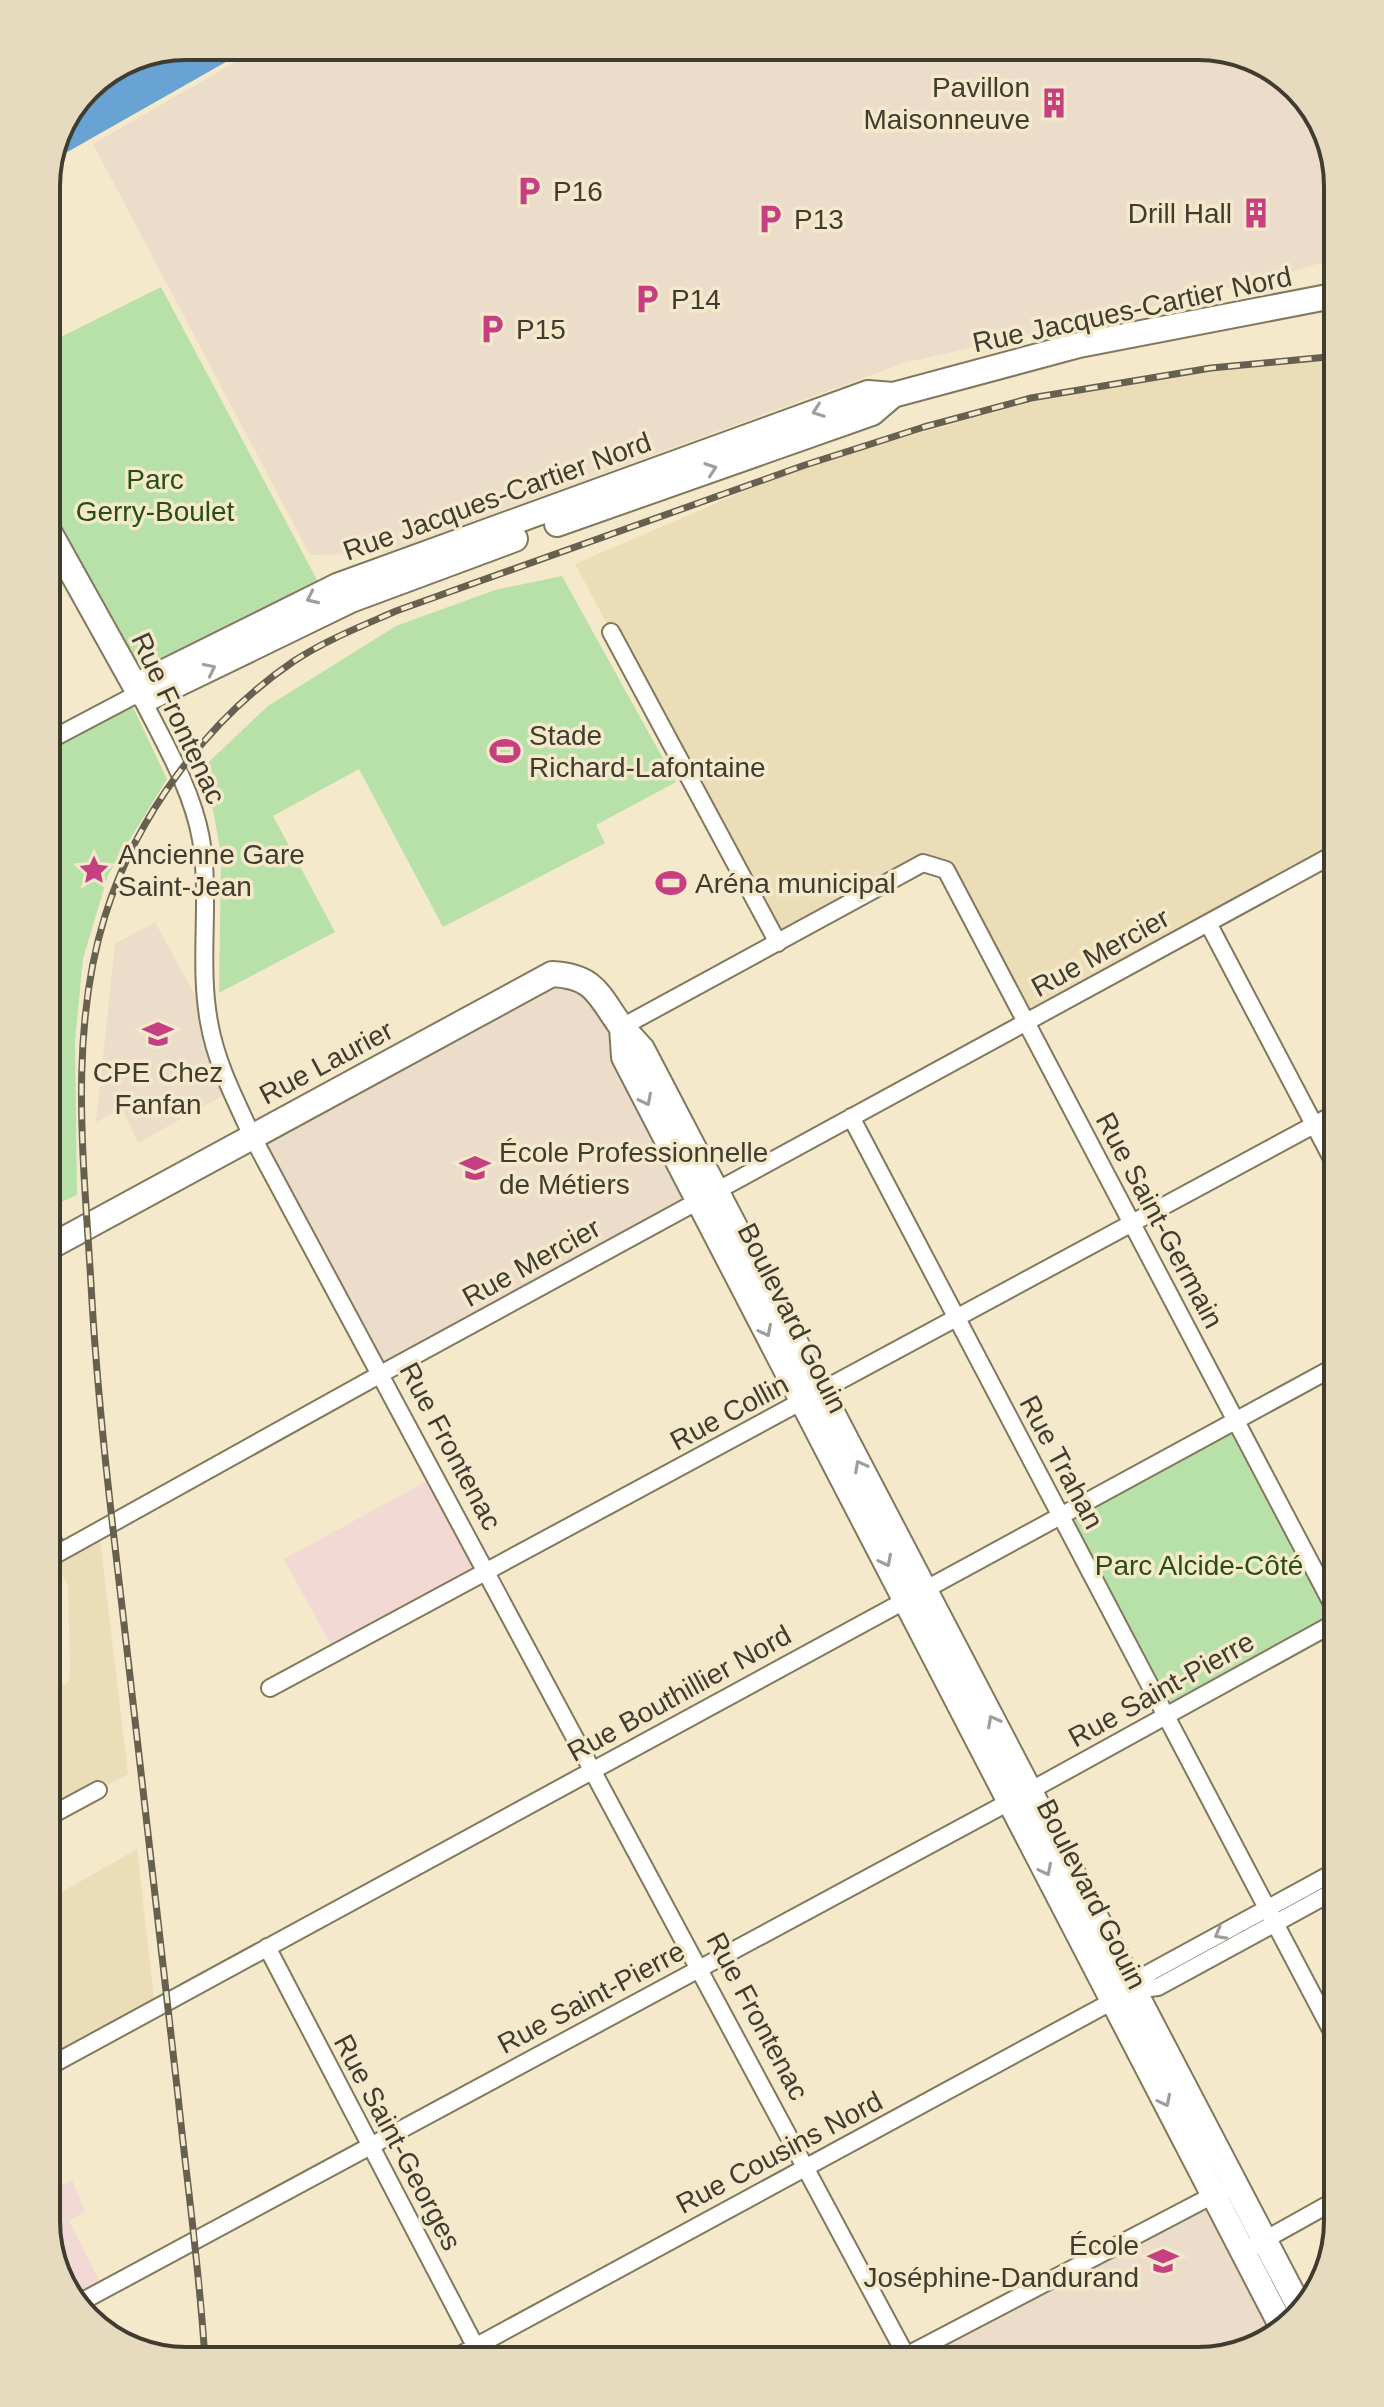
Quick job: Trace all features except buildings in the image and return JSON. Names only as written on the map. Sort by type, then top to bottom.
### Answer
[{"type":"street","name":"Rue Jacques-Cartier Nord","points":[[60,735],[139,693],[151,697],[351,600],[872,413],[893,395],[1079,345],[1324,298]]},
{"type":"street","name":"Rue Frontenac","points":[[60,551],[139,693],[179,773],[200,835],[205,889],[208,1019],[215,1050],[252,1136],[806,2168],[898,2347]]},
{"type":"street","points":[[611,632],[778,943],[622,1027]]},
{"type":"street","name":"Rue Mercier","points":[[60,1552],[1324,860]]},
{"type":"street","name":"Rue Saint-Germain","points":[[778,943],[923,863],[946,870],[1324,1591]]},
{"type":"street","points":[[1208,923],[1324,1144]]},
{"type":"street","name":"Rue Laurier","points":[[60,1241],[552,974],[574,975],[596,987],[622,1027]]},
{"type":"street","name":"Boulevard Gouin","points":[[622,1027],[642,1049],[707,1195],[1224,2190],[1254,2246],[1295,2302]]},
{"type":"street","name":"Rue Trahan","points":[[851,1117],[1324,2016]]},
{"type":"street","name":"Rue Collin","points":[[270,1688],[1324,1120]]},
{"type":"street","name":"Rue Bouthillier Nord","points":[[60,2060],[1324,1373]]},
{"type":"street","name":"Rue Saint-Pierre","points":[[87,2299],[1020,1796],[1324,1626]]},
{"type":"street","points":[[60,1810],[98,1790]]},
{"type":"street","name":"Rue Cousins Nord","points":[[491,2347],[806,2168],[1123,1995],[1158,1987],[1324,1880]]},
{"type":"street","name":"Rue Cousins Nord","points":[[1271,1916],[1324,1895]]},
{"type":"street","name":"Rue Saint-Georges","points":[[267,1947],[475,2347]]},
{"type":"street","points":[[927,2347],[1224,2190]]},
{"type":"street","points":[[1254,2246],[1324,2207]]},
{"type":"street","name":"Boulevard Gouin","points":[[1254,2246],[1279,2318]]},
{"type":"shaded area","points":[[239,60],[1206,60],[1238,67],[1268,81],[1303,116],[1322,162],[1324,262],[1249,284],[904,363],[385,553],[310,555],[93,144]]},
{"type":"shaded area","points":[[1324,357],[1324,860],[1027,1021],[946,870],[923,863],[778,943],[575,564],[805,465],[1095,386],[1211,368]]},
{"type":"shaded area","name":"CPE Chez Fanfan","points":[[155,922],[208,1019],[231,1091],[138,1143],[122,1108],[96,1122],[115,944]]},
{"type":"shaded area","name":"École Professionnelle de Métiers","points":[[552,974],[596,987],[698,1200],[379,1375],[252,1136]]},
{"type":"shaded area","points":[[434,1477],[485,1572],[335,1653],[284,1559]]},
{"type":"shaded area","points":[[99,1531],[128,1774],[60,1810],[60,1687],[69,1682],[70,1664],[68,1586],[60,1571],[60,1552]]},
{"type":"shaded area","points":[[137,1849],[155,2008],[60,2060],[60,1893]]},
{"type":"shaded area","points":[[72,2180],[85,2211],[69,2221],[104,2290],[87,2299],[73,2277],[62,2245],[60,2186]]},
{"type":"shaded area","name":"École Joséphine-Dandurand","points":[[1210,2188],[1278,2319],[1238,2340],[1198,2347],[933,2347]]},
{"type":"green space","name":"Parc Gerry-Boulet","points":[[161,287],[317,580],[337,586],[139,678],[60,536],[60,338]]},
{"type":"green space","name":"Stade Richard-Lafontaine","points":[[562,576],[676,782],[596,825],[605,843],[443,927],[359,769],[273,816],[335,932],[219,993],[221,854],[213,810],[194,776],[268,706],[396,626],[495,590]]},
{"type":"green space","points":[[132,705],[167,779],[108,875],[83,959],[75,1041],[77,1195],[60,1203],[60,743]]},
{"type":"green space","name":"Parc Alcide-Côté","points":[[1236,1421],[1324,1588],[1324,1623],[1166,1715],[1061,1515]]},
{"type":"water","points":[[229,60],[64,154],[73,130],[86,109],[103,91],[123,77],[170,61]]},
{"type":"railway","points":[[204,2347],[104,1450],[83,1146],[82,1052],[93,961],[118,879],[135,842],[178,773],[204,741],[262,685],[319,646],[396,611],[805,465],[924,427],[1031,398],[1211,368],[1324,357]]},
{"type":"place","name":"Pavillon Maisonneuve","points":[[1054,103]]},
{"type":"place","name":"P16","points":[[529,191]]},
{"type":"place","name":"Drill Hall","points":[[1256,213]]},
{"type":"place","name":"P13","points":[[770,219]]},
{"type":"place","name":"P14","points":[[647,299]]},
{"type":"place","name":"P15","points":[[492,329]]},
{"type":"place","name":"Stade Richard-Lafontaine","points":[[505,751]]},
{"type":"place","name":"Ancienne Gare Saint-Jean","points":[[94,870]]},
{"type":"place","name":"Aréna municipal","points":[[671,883]]},
{"type":"place","name":"CPE Chez Fanfan","points":[[158,1034]]},
{"type":"place","name":"École Professionnelle de Métiers","points":[[475,1168]]},
{"type":"place","name":"École Joséphine-Dandurand","points":[[1163,2261]]}]
